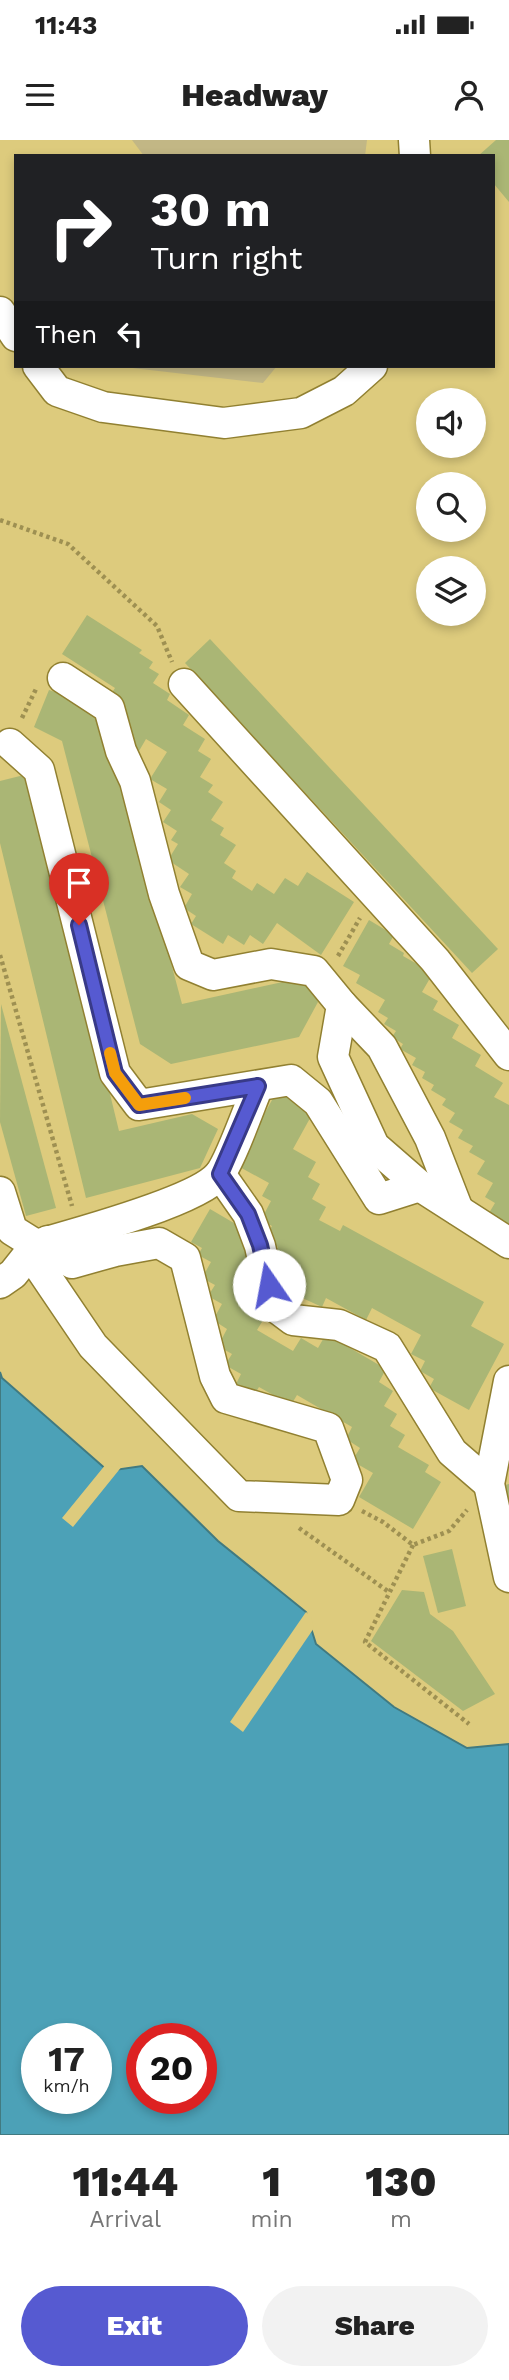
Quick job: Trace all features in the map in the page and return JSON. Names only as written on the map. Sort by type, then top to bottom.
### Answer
[{"type":"lane","points":[[0,312],[14,333]]},
{"type":"lane","points":[[40,368],[57,391],[103,407],[224,424],[301,412],[344,391],[370,368]]},
{"type":"lane","points":[[63,678],[108,708],[121,751],[135,781],[164,894],[189,965],[213,975],[271,964],[314,971],[382,1046],[430,1138],[458,1210]]},
{"type":"lane","points":[[184,684],[435,960],[509,1055]]},
{"type":"lane","points":[[10,744],[38,771],[115,1073],[139,1105],[291,1080],[318,1102],[379,1199],[420,1186]]},
{"type":"lane","points":[[342,1005],[333,1057],[374,1146],[420,1186],[509,1243]]},
{"type":"lane","points":[[0,1283],[13,1274],[38,1246],[194,1192],[220,1174],[258,1086]]},
{"type":"lane","points":[[220,1174],[248,1214],[260,1245],[273,1305],[293,1320],[339,1325],[387,1347],[452,1452],[489,1484]]},
{"type":"lane","points":[[0,1192],[12,1230],[72,1264],[115,1251],[159,1243],[185,1258],[215,1376],[226,1398],[328,1428],[346,1480],[339,1500],[239,1496],[93,1346],[38,1246]]},
{"type":"lane","points":[[509,1381],[489,1484],[509,1577]]},
{"type":"path","points":[[0,520],[68,544],[157,626],[184,684]]},
{"type":"path","points":[[10,744],[35,689],[63,678]]},
{"type":"path","points":[[323,982],[375,893]]},
{"type":"path","points":[[0,954],[79,1232]]},
{"type":"path","points":[[339,1500],[383,1522],[413,1545]]},
{"type":"path","points":[[449,1531],[413,1545],[365,1642],[470,1724]]},
{"type":"shaded area","points":[[132,140],[367,140],[365,154],[142,154]]},
{"type":"shaded area","points":[[132,368],[275,368],[263,383]]},
{"type":"water","points":[[0,1372],[2,1378],[108,1471],[142,1466],[218,1541],[306,1612],[316,1644],[394,1707],[467,1748],[509,1744],[509,2135],[0,2135]]},
{"type":"pier","points":[[106,1464],[109,1467],[123,1465],[73,1527],[62,1518]]},
{"type":"pier","points":[[306,1612],[311,1616],[314,1628],[243,1732],[230,1722]]},
{"type":"building","points":[[496,140],[509,140],[509,202],[495,185],[495,154],[480,154]]},
{"type":"building","points":[[87,615],[142,650],[139,653],[153,662],[149,668],[159,674],[153,683],[170,694],[167,700],[189,715],[183,725],[205,739],[198,751],[211,759],[200,777],[213,785],[208,792],[223,802],[211,820],[224,828],[220,835],[236,845],[224,863],[236,871],[232,878],[252,891],[257,883],[274,894],[285,878],[298,886],[307,872],[354,902],[321,955],[277,923],[263,944],[250,935],[244,945],[228,935],[223,944],[191,924],[196,916],[184,908],[192,894],[180,887],[189,874],[168,860],[178,844],[171,840],[177,831],[163,822],[171,810],[159,802],[167,789],[150,779],[167,752],[146,739],[139,751],[121,740],[130,726],[116,716],[109,697],[115,688],[62,654]]},
{"type":"building","points":[[210,639],[498,949],[472,973],[185,663]]},
{"type":"building","points":[[49,690],[99,707],[107,724],[182,1004],[310,976],[318,1002],[299,1037],[171,1064],[140,1044],[62,741],[34,727]]},
{"type":"building","points":[[32,773],[119,1131],[192,1114],[218,1129],[200,1168],[86,1198],[0,843],[0,781]]},
{"type":"building","points":[[369,920],[394,935],[389,944],[404,953],[403,956],[433,973],[422,992],[438,1001],[433,1010],[459,1025],[452,1038],[481,1055],[475,1066],[503,1083],[494,1097],[509,1105],[509,1224],[489,1213],[495,1203],[485,1197],[493,1183],[477,1174],[485,1161],[469,1152],[473,1146],[458,1138],[463,1130],[449,1122],[455,1113],[442,1105],[446,1099],[431,1090],[434,1085],[422,1078],[425,1072],[412,1065],[416,1058],[400,1049],[403,1044],[392,1037],[396,1031],[384,1024],[388,1018],[378,1012],[385,1000],[356,983],[360,975],[343,966]]},
{"type":"building","points":[[1,1004],[56,1208],[26,1216],[0,1122]]},
{"type":"building","points":[[277,1091],[314,1111],[293,1149],[316,1162],[308,1177],[320,1184],[312,1199],[326,1207],[319,1220],[340,1231],[343,1225],[484,1302],[471,1326],[504,1344],[469,1410],[429,1388],[434,1379],[420,1371],[425,1361],[411,1354],[421,1335],[372,1308],[366,1320],[326,1298],[322,1307],[276,1286],[285,1269],[271,1261],[278,1247],[264,1240],[272,1226],[261,1220],[271,1201],[262,1196],[269,1183],[236,1165]]},
{"type":"building","points":[[210,1209],[251,1233],[253,1251],[244,1267],[258,1275],[249,1291],[261,1297],[253,1310],[265,1317],[257,1330],[293,1351],[301,1338],[318,1348],[326,1334],[386,1369],[379,1382],[393,1391],[384,1406],[397,1414],[390,1426],[405,1435],[398,1447],[429,1465],[425,1472],[441,1482],[413,1529],[359,1497],[373,1473],[352,1461],[360,1448],[346,1439],[352,1427],[297,1395],[291,1405],[259,1387],[253,1397],[235,1386],[241,1374],[225,1365],[232,1354],[218,1346],[227,1329],[213,1320],[222,1304],[208,1296],[215,1285],[202,1278],[211,1262],[198,1255],[202,1248],[191,1242]]},
{"type":"building","points":[[509,1484],[509,1517],[501,1486]]},
{"type":"building","points":[[452,1549],[466,1606],[438,1613],[423,1556]]},
{"type":"building","points":[[402,1590],[424,1592],[430,1614],[453,1631],[495,1694],[463,1711],[371,1641]]},
{"type":"slow traffic","points":[[110,1053],[115,1073],[139,1105],[185,1098]]},
{"type":"route","points":[[79,925],[115,1073],[139,1105],[258,1086],[220,1174],[248,1214],[260,1245],[269,1285]]}]
